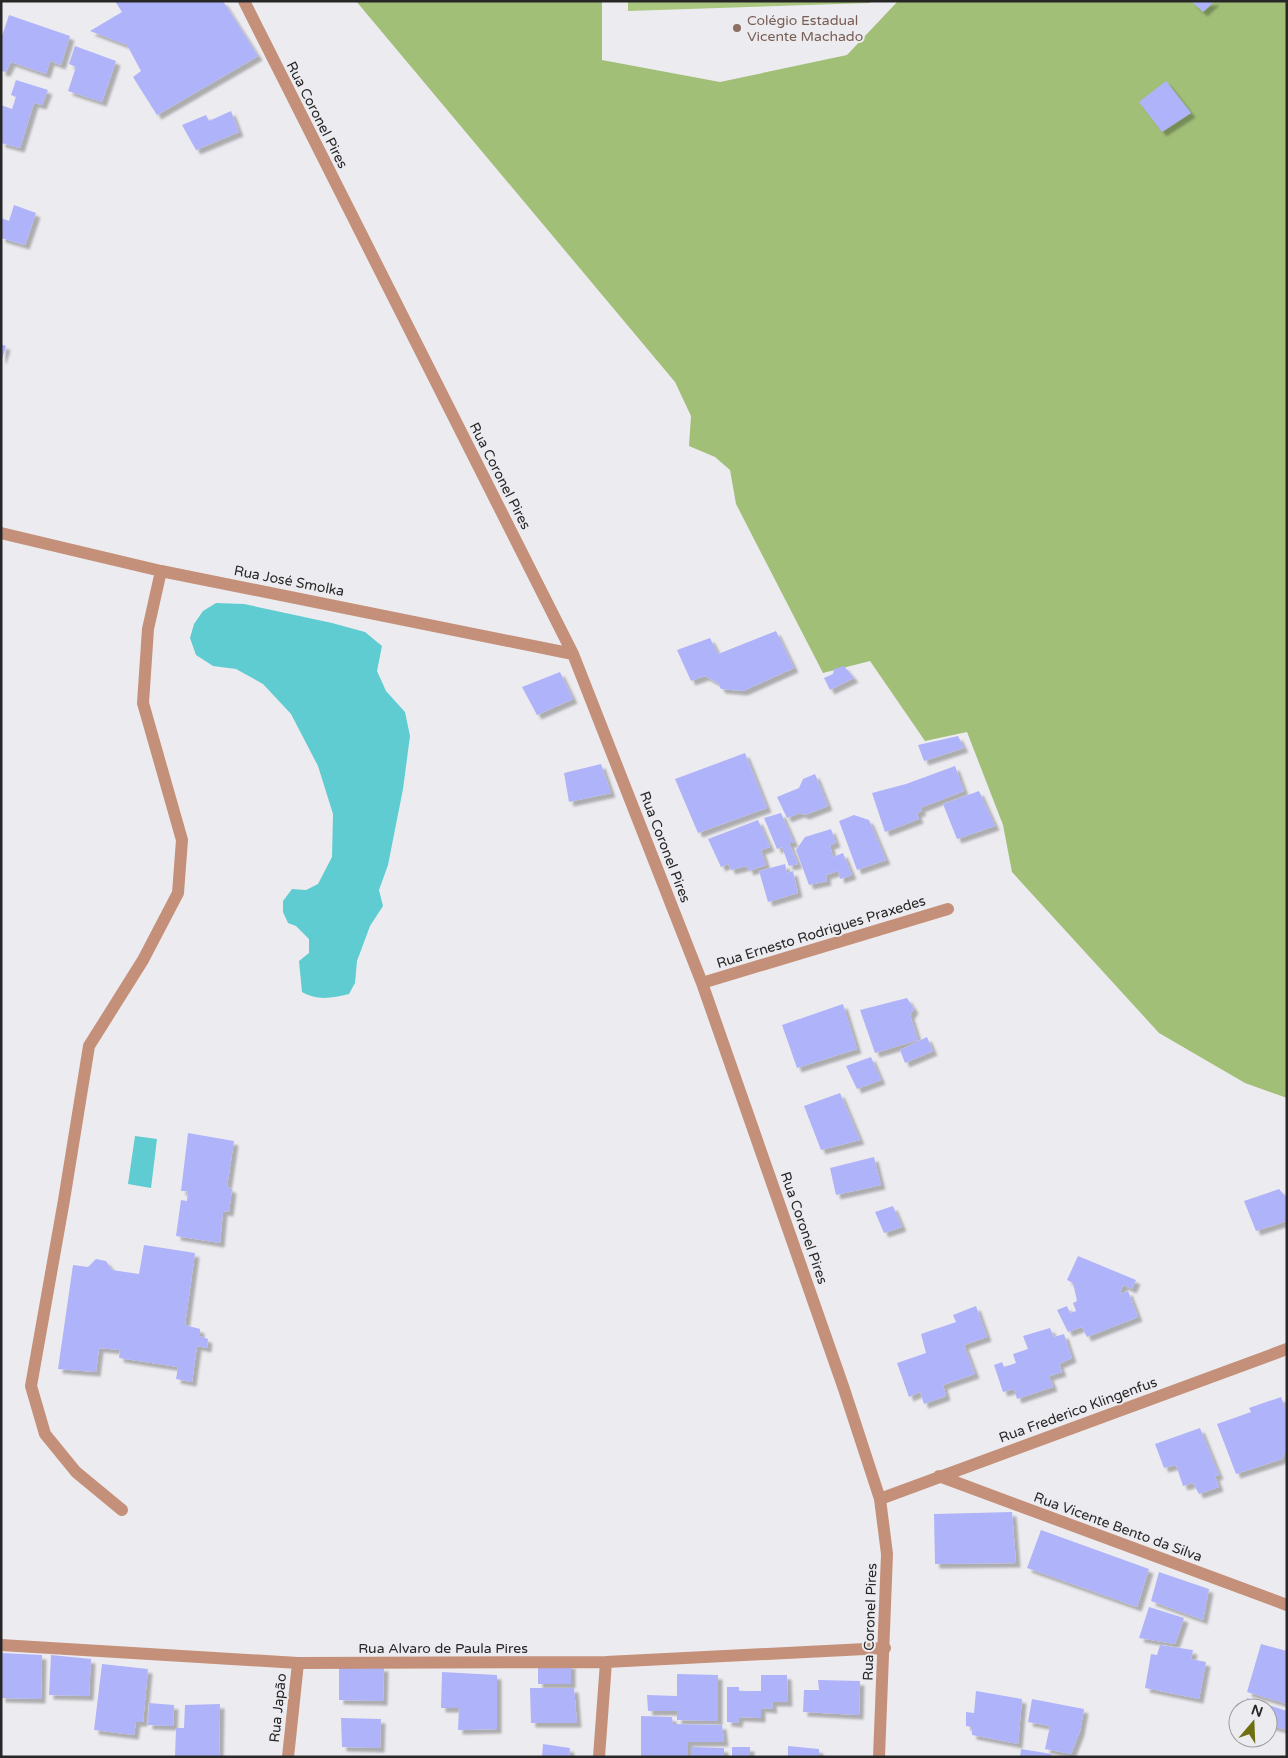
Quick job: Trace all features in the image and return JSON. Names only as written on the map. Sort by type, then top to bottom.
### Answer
[{"type":"street","name":"Rua Coronel Pires","points":[[244,1],[573,654],[702,983],[844,1389],[880,1499],[887,1554],[880,1757]]},
{"type":"street","name":"Rua José Smolka","points":[[1,533],[161,571],[573,654]]},
{"type":"street","points":[[122,1510],[76,1472],[45,1434],[32,1386],[89,1046],[143,960],[178,893],[182,840],[143,703],[148,629],[161,571]]},
{"type":"street","name":"Rua Ernesto Rodrigues Praxedes","points":[[702,983],[948,908]]},
{"type":"street","name":"Rua Frederico Klingenfus","points":[[880,1499],[1287,1349]]},
{"type":"street","name":"Rua Vicente Bento da Silva","points":[[939,1476],[1287,1606]]},
{"type":"street","name":"Rua Alvaro de Paula Pires","points":[[1,1645],[298,1663],[606,1662],[884,1648]]},
{"type":"street","points":[[599,1757],[606,1662]]},
{"type":"street","name":"Rua Japão","points":[[288,1757],[298,1663]]},
{"type":"green space","points":[[356,1],[602,1],[602,60],[720,82],[847,55],[898,1],[1287,1],[1287,1098],[1245,1083],[1159,1033],[1012,872],[1003,825],[967,732],[925,741],[870,661],[823,673],[736,504],[730,470],[715,457],[689,446],[691,416],[675,382]]},
{"type":"green space","points":[[628,1],[870,1],[870,3],[628,11]]},
{"type":"water","points":[[216,603],[244,604],[365,632],[382,646],[377,671],[386,691],[405,712],[410,736],[403,789],[388,865],[379,890],[383,906],[370,926],[357,961],[355,983],[349,994],[319,998],[302,992],[299,961],[309,953],[309,939],[296,926],[288,923],[283,912],[283,901],[292,889],[306,890],[318,884],[332,857],[333,814],[318,766],[291,714],[263,684],[236,669],[213,666],[196,655],[190,638],[194,624],[203,611]]},
{"type":"water","points":[[135,1136],[157,1139],[151,1188],[128,1184]]},
{"type":"building","points":[[115,1],[223,1],[258,56],[157,115],[133,77],[141,71],[127,45],[90,31],[122,12]]},
{"type":"building","points":[[1191,1],[1215,1],[1203,12]]},
{"type":"building","points":[[9,15],[70,36],[61,65],[50,61],[46,74],[11,62],[6,72],[1,71],[1,39]]},
{"type":"building","points":[[75,46],[116,61],[102,102],[68,91],[76,67],[69,64]]},
{"type":"building","points":[[16,80],[48,90],[42,105],[34,103],[20,148],[1,143],[1,105],[12,109],[16,97],[11,95]]},
{"type":"building","points":[[1166,81],[1191,113],[1162,132],[1139,102]]},
{"type":"building","points":[[231,111],[239,132],[196,150],[182,125],[206,115],[209,121]]},
{"type":"building","points":[[14,205],[36,213],[25,245],[1,238],[1,218],[9,221]]},
{"type":"building","points":[[1,344],[6,346],[2,359],[1,359]]},
{"type":"building","points":[[776,631],[794,668],[743,691],[721,689],[718,683],[705,676],[691,681],[677,650],[710,638],[718,654]]},
{"type":"building","points":[[844,666],[854,678],[830,690],[824,678],[833,674],[834,669]]},
{"type":"building","points":[[560,672],[573,699],[537,715],[522,687]]},
{"type":"building","points":[[958,736],[964,748],[924,761],[918,745]]},
{"type":"building","points":[[745,753],[767,808],[698,833],[675,779]]},
{"type":"building","points":[[601,764],[611,793],[569,802],[564,773]]},
{"type":"building","points":[[955,766],[964,791],[920,808],[922,811],[917,813],[919,819],[885,832],[872,793],[906,784]]},
{"type":"building","points":[[815,774],[828,806],[805,815],[800,813],[787,818],[777,797],[799,788],[803,779]]},
{"type":"building","points":[[979,791],[995,826],[957,839],[943,804]]},
{"type":"building","points":[[781,813],[794,843],[789,843],[798,864],[789,866],[782,847],[777,849],[764,818]]},
{"type":"building","points":[[854,815],[869,820],[886,860],[857,870],[839,821]]},
{"type":"building","points":[[758,820],[770,847],[761,850],[766,865],[749,871],[747,866],[731,870],[728,864],[721,867],[708,839]]},
{"type":"building","points":[[831,829],[836,843],[830,845],[833,857],[843,853],[852,875],[840,879],[838,871],[826,875],[827,881],[809,885],[796,850],[805,837]]},
{"type":"building","points":[[785,864],[787,873],[793,871],[798,893],[768,902],[759,871]]},
{"type":"building","points":[[907,998],[914,1009],[910,1015],[918,1040],[875,1053],[860,1010]]},
{"type":"building","points":[[843,1004],[857,1049],[797,1068],[782,1025]]},
{"type":"building","points":[[927,1037],[933,1051],[905,1063],[900,1050]]},
{"type":"building","points":[[871,1057],[881,1080],[857,1089],[846,1066]]},
{"type":"building","points":[[840,1093],[860,1140],[821,1150],[804,1106]]},
{"type":"building","points":[[188,1133],[234,1141],[227,1187],[232,1189],[229,1212],[223,1211],[220,1243],[176,1236],[181,1200],[187,1201],[188,1191],[181,1191]]},
{"type":"building","points":[[874,1157],[881,1185],[836,1195],[830,1168]]},
{"type":"building","points":[[1279,1189],[1287,1198],[1287,1221],[1256,1231],[1244,1201]]},
{"type":"building","points":[[893,1206],[902,1227],[884,1233],[875,1212]]},
{"type":"building","points":[[144,1245],[195,1253],[185,1325],[200,1329],[200,1336],[208,1339],[207,1348],[197,1346],[192,1382],[176,1379],[178,1367],[119,1358],[120,1350],[99,1348],[96,1372],[58,1369],[73,1265],[88,1267],[96,1259],[106,1261],[112,1270],[139,1274]]},
{"type":"building","points":[[1078,1256],[1136,1280],[1132,1289],[1123,1285],[1120,1294],[1128,1291],[1138,1317],[1087,1337],[1082,1327],[1068,1332],[1057,1310],[1067,1306],[1070,1313],[1076,1311],[1073,1303],[1077,1301],[1073,1283],[1067,1280]]},
{"type":"building","points":[[976,1306],[987,1337],[964,1345],[975,1374],[943,1385],[946,1396],[924,1404],[920,1392],[909,1397],[897,1363],[926,1353],[921,1334],[956,1322],[953,1315]]},
{"type":"building","points":[[1050,1328],[1054,1337],[1064,1334],[1072,1358],[1059,1364],[1062,1372],[1049,1376],[1053,1387],[1017,1399],[1014,1389],[1003,1392],[994,1365],[1002,1362],[1004,1367],[1016,1363],[1013,1354],[1028,1349],[1023,1336]]},
{"type":"building","points":[[1281,1397],[1287,1413],[1287,1448],[1282,1459],[1236,1474],[1217,1424],[1251,1412],[1249,1408]]},
{"type":"building","points":[[1200,1428],[1219,1475],[1215,1476],[1219,1487],[1199,1494],[1193,1483],[1183,1486],[1176,1465],[1164,1468],[1155,1444]]},
{"type":"building","points":[[1012,1512],[1016,1563],[935,1564],[934,1514]]},
{"type":"building","points":[[1041,1530],[1149,1569],[1137,1607],[1027,1568]]},
{"type":"building","points":[[1159,1572],[1209,1589],[1203,1620],[1151,1601]]},
{"type":"building","points":[[1149,1607],[1184,1618],[1175,1644],[1139,1638]]},
{"type":"building","points":[[1261,1644],[1287,1651],[1287,1704],[1278,1701],[1278,1698],[1267,1698],[1247,1692]]},
{"type":"building","points":[[1160,1645],[1193,1650],[1191,1659],[1206,1662],[1199,1699],[1145,1688],[1151,1654],[1157,1655]]},
{"type":"building","points":[[1,1653],[42,1655],[41,1699],[1,1698]]},
{"type":"building","points":[[51,1655],[91,1659],[89,1696],[49,1695]]},
{"type":"building","points":[[102,1664],[148,1669],[143,1722],[136,1722],[134,1735],[94,1730]]},
{"type":"building","points":[[571,1664],[571,1684],[538,1684],[538,1665]]},
{"type":"building","points":[[339,1667],[384,1667],[383,1701],[339,1700]]},
{"type":"building","points":[[442,1672],[497,1675],[497,1729],[458,1730],[459,1708],[441,1708]]},
{"type":"building","points":[[677,1674],[718,1675],[718,1721],[677,1720],[677,1711],[648,1711],[647,1695],[677,1696]]},
{"type":"building","points":[[761,1675],[787,1675],[788,1702],[772,1702],[773,1709],[761,1708],[761,1718],[739,1717],[738,1723],[727,1722],[727,1687],[739,1687],[739,1691],[761,1691]]},
{"type":"building","points":[[818,1680],[860,1681],[859,1715],[803,1712],[804,1690],[819,1690]]},
{"type":"building","points":[[530,1688],[574,1688],[577,1723],[531,1723]]},
{"type":"building","points":[[976,1691],[1022,1699],[1018,1744],[972,1735],[972,1727],[966,1726],[966,1712],[974,1713]]},
{"type":"building","points":[[1032,1699],[1084,1709],[1080,1731],[1071,1754],[1045,1749],[1050,1726],[1028,1722]]},
{"type":"building","points":[[149,1703],[174,1705],[173,1726],[148,1725]]},
{"type":"building","points":[[220,1704],[219,1757],[175,1757],[176,1728],[184,1728],[185,1705]]},
{"type":"building","points":[[1278,1708],[1287,1711],[1287,1730],[1278,1728]]},
{"type":"building","points":[[641,1716],[672,1717],[673,1724],[722,1725],[724,1742],[688,1742],[688,1757],[641,1757]]},
{"type":"building","points":[[341,1718],[381,1719],[380,1748],[342,1747]]},
{"type":"building","points":[[543,1744],[570,1748],[569,1757],[542,1757]]},
{"type":"building","points":[[788,1746],[819,1749],[819,1757],[788,1757]]},
{"type":"building","points":[[692,1747],[724,1748],[724,1757],[692,1757]]},
{"type":"building","points":[[732,1747],[750,1747],[750,1757],[732,1757]]},
{"type":"building","points":[[1021,1749],[1052,1754],[1051,1757],[1020,1757]]},
{"type":"place","name":"Colégio Estadual Vicente Machado","points":[[737,28]]}]
